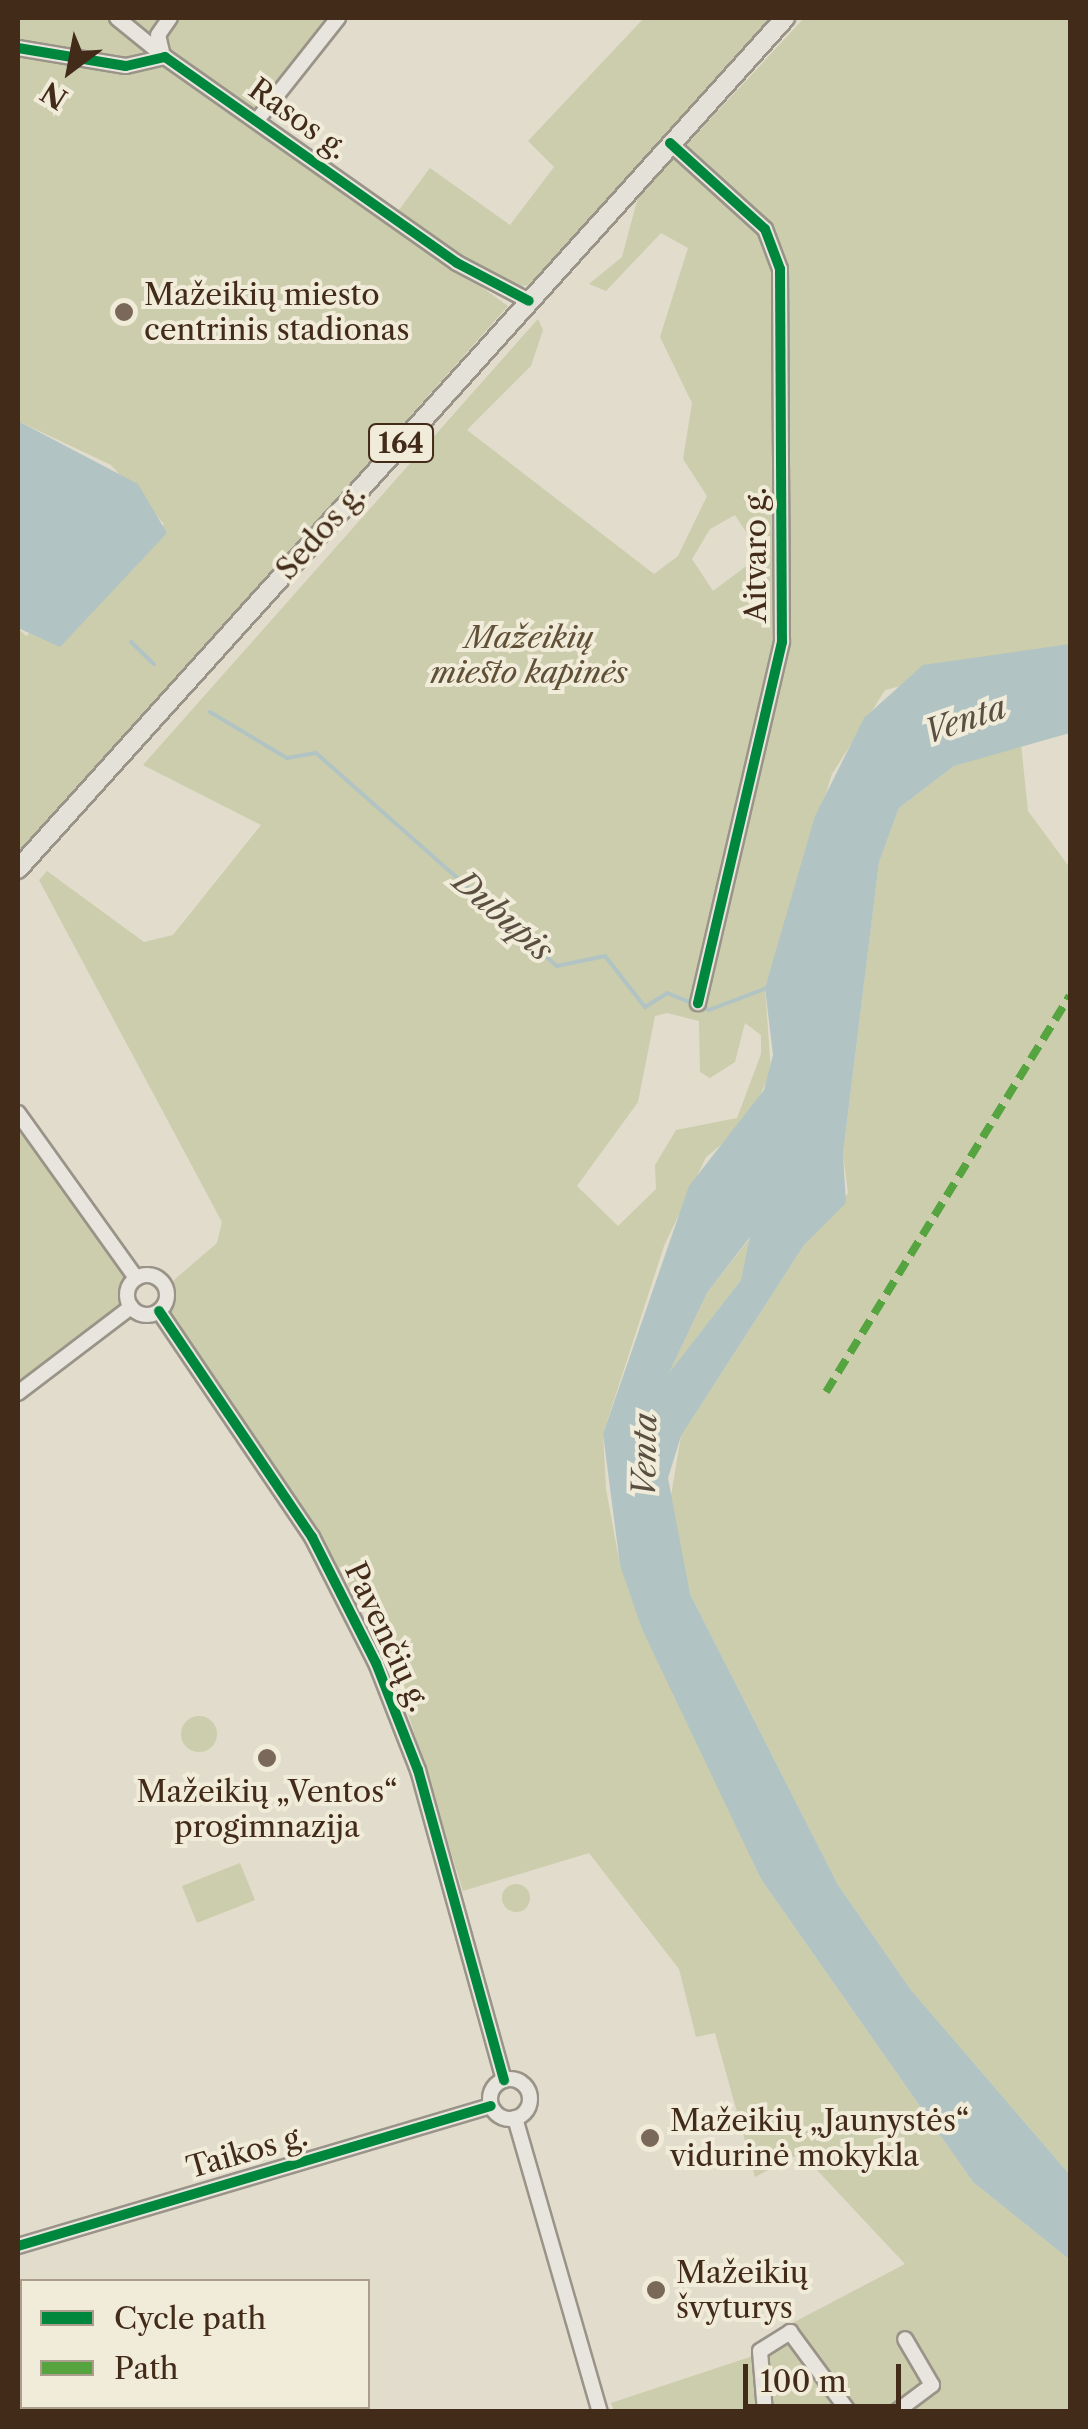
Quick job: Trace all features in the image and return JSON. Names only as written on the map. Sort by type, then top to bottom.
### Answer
[{"type":"main road","name":"Sedos g.","points":[[18,869],[785,18]]},
{"type":"street","name":"Rasos g.","points":[[117,18],[165,57],[457,262],[529,301]]},
{"type":"street","points":[[18,48],[126,66],[165,57],[157,43],[170,18]]},
{"type":"street","points":[[258,119],[338,18]]},
{"type":"street","name":"Aitvaro g.","points":[[670,144],[765,229],[780,270],[777,686],[698,1004]]},
{"type":"street","points":[[18,1113],[136,1278],[131,1307]]},
{"type":"street","name":"Pavenčių g.","points":[[136,1278],[162,1282],[159,1310],[312,1538],[376,1663],[418,1770],[504,2080],[529,2095],[515,2118]]},
{"type":"street","points":[[18,1392],[131,1307],[159,1310]]},
{"type":"street","points":[[504,2080],[491,2106],[515,2118],[600,2412]]},
{"type":"street","name":"Taikos g.","points":[[18,2246],[491,2106]]},
{"type":"street","points":[[765,2412],[760,2351],[790,2332],[849,2412]]},
{"type":"street","points":[[896,2412],[932,2385],[905,2339]]},
{"type":"green space","points":[[18,18],[344,18],[256,125],[508,306],[18,857],[18,628],[26,636],[164,524],[111,465],[18,421]]},
{"type":"green space","points":[[644,18],[772,18],[532,285],[513,287],[464,261],[396,214],[430,168],[510,225],[554,167],[528,141]]},
{"type":"green space","name":"Mažeikių miesto kapinės","points":[[804,18],[1070,18],[1070,644],[885,690],[832,774],[765,988],[771,1071],[748,1123],[706,1157],[664,1246],[603,1434],[606,1489],[620,1565],[761,1879],[973,2182],[1070,2260],[1070,2411],[614,2411],[611,2403],[750,2357],[760,2340],[905,2264],[801,2153],[755,2177],[715,2033],[696,2037],[679,1969],[589,1853],[463,1891],[398,1681],[366,1612],[170,1313],[174,1280],[217,1243],[222,1222],[39,880],[47,871],[144,942],[173,935],[261,825],[143,765],[538,319],[543,330],[531,366],[467,430],[654,574],[678,556],[707,496],[683,459],[692,403],[660,337],[688,248],[661,233],[606,291],[589,284],[622,257],[638,197]],"holes":[[[735,515],[761,555],[713,591],[692,559],[710,529]],[[667,1013],[699,1021],[700,1072],[710,1078],[735,1062],[745,1023],[761,1035],[761,1054],[737,1118],[676,1130],[655,1165],[656,1189],[618,1226],[577,1186],[638,1102],[655,1016]]]},
{"type":"green space","points":[[1021,744],[1028,811],[1070,868],[1070,2175],[911,1990],[838,1885],[690,1594],[669,1508],[681,1436],[804,1245],[848,1193],[843,1154],[879,861],[899,808],[954,766]]},
{"type":"green space","points":[[18,1124],[123,1276],[124,1291],[118,1311],[18,1387]]},
{"type":"green space","points":[[751,1237],[741,1280],[668,1375],[707,1293]]},
{"type":"green space","points":[[199,1716],[212,1721],[217,1734],[212,1747],[199,1752],[186,1747],[181,1734],[186,1721]]},
{"type":"green space","points":[[240,1863],[255,1900],[197,1923],[182,1886]]},
{"type":"green space","points":[[516,1884],[526,1888],[530,1898],[526,1908],[516,1912],[506,1908],[502,1898],[506,1888]]},
{"type":"water","points":[[18,421],[138,484],[167,533],[60,647],[18,628]]},
{"type":"water","name":"Venta","points":[[1070,644],[1070,733],[954,766],[899,808],[879,862],[843,1154],[846,1203],[804,1245],[681,1436],[668,1478],[690,1594],[838,1885],[911,1990],[1070,2175],[1070,2260],[973,2182],[761,1879],[642,1629],[620,1565],[603,1434],[689,1186],[764,1090],[773,1055],[765,988],[815,816],[864,718],[923,665]],"holes":[[[750,1237],[741,1280],[669,1373],[707,1293]]]},
{"type":"waterway","points":[[131,642],[154,664]]},
{"type":"waterway","name":"Dubupis","points":[[210,712],[287,758],[316,753],[557,966],[605,956],[645,1007],[667,993],[709,1010],[767,988]]},
{"type":"marked path","points":[[826,1392],[1070,996]]},
{"type":"cycle path","points":[[18,48],[126,66],[165,57],[457,263],[529,301]]},
{"type":"cycle path","points":[[670,143],[765,229],[780,269],[782,642],[698,1003]]},
{"type":"cycle path","points":[[159,1311],[312,1537],[376,1663],[418,1770],[504,2080]]},
{"type":"cycle path","points":[[18,2246],[491,2106]]},
{"type":"place","name":"Mažeikių miesto centrinis stadionas","points":[[124,312]]},
{"type":"place","name":"Mažeikių „Ventos“ progimnazija","points":[[267,1758]]},
{"type":"place","name":"Mažeikių „Jaunystės“ vidurinė mokykla","points":[[650,2138]]},
{"type":"place","name":"Mažeikių švyturys","points":[[656,2290]]}]
